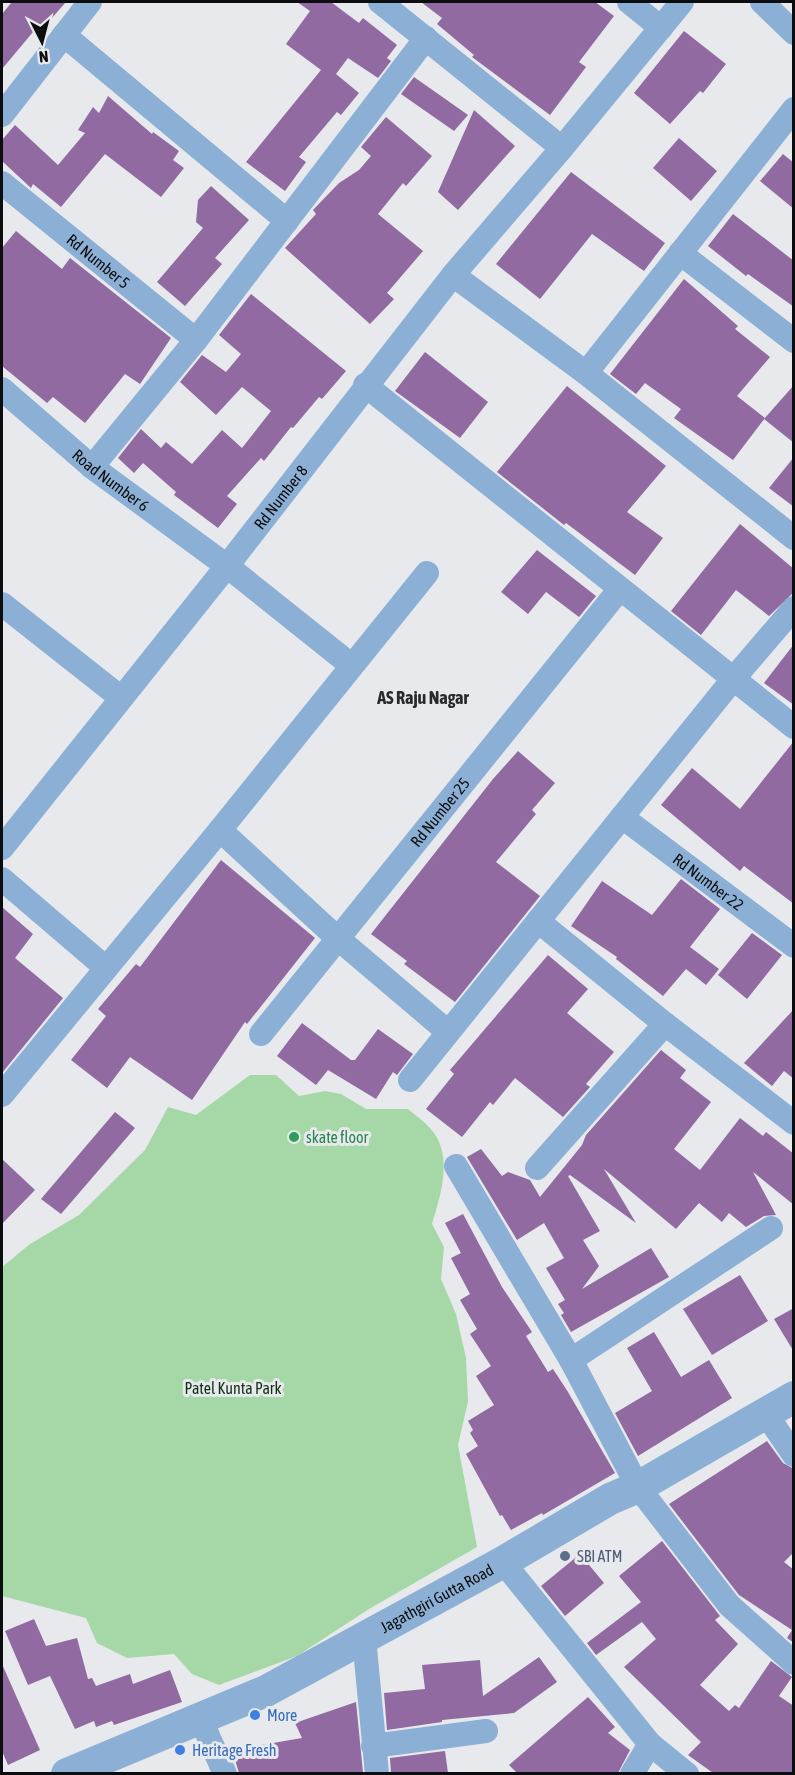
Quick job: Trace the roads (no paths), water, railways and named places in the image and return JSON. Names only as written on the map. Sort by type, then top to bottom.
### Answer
[{"type":"street","points":[[2,115],[90,2]]},
{"type":"street","points":[[380,2],[562,148]]},
{"type":"street","points":[[629,2],[661,28]]},
{"type":"street","name":"Rd Number 8","points":[[2,848],[120,697],[227,566],[365,385],[453,275],[562,148],[682,2]]},
{"type":"street","points":[[762,2],[794,33]]},
{"type":"street","points":[[64,35],[287,221]]},
{"type":"street","points":[[93,467],[196,340],[426,38]]},
{"type":"street","points":[[586,373],[794,109]]},
{"type":"street","name":"Rd Number 5","points":[[2,183],[196,340]]},
{"type":"street","points":[[680,254],[794,341]]},
{"type":"street","points":[[453,275],[586,373],[794,538]]},
{"type":"street","points":[[365,385],[619,590],[794,727]]},
{"type":"street","name":"Road Number 6","points":[[2,389],[93,467],[227,566],[351,665]]},
{"type":"street","points":[[2,1095],[427,573]]},
{"type":"street","name":"Rd Number 25","points":[[261,1034],[619,590]]},
{"type":"street","points":[[2,604],[120,697]]},
{"type":"street","points":[[410,1080],[734,678],[794,608]]},
{"type":"street","name":"Rd Number 22","points":[[622,817],[794,946]]},
{"type":"street","points":[[220,830],[339,939],[448,1032]]},
{"type":"street","points":[[2,879],[106,968]]},
{"type":"street","points":[[538,921],[665,1024],[794,1123]]},
{"type":"street","points":[[537,1168],[665,1024]]},
{"type":"street","points":[[456,1166],[571,1360],[638,1487],[729,1605],[794,1663]]},
{"type":"street","points":[[571,1360],[771,1228]]},
{"type":"street","name":"Jagathgiri Gutta Road","points":[[70,1773],[201,1720],[266,1690],[503,1562],[610,1499],[638,1487],[794,1397]]},
{"type":"street","points":[[766,1414],[794,1455]]},
{"type":"street","points":[[503,1562],[650,1744],[687,1773]]},
{"type":"street","points":[[364,1638],[377,1773]]},
{"type":"street","points":[[201,1720],[225,1773]]},
{"type":"street","points":[[373,1746],[486,1731]]},
{"type":"street","points":[[632,1773],[650,1744]]},
{"type":"place","name":"skate floor","points":[[294,1137]]},
{"type":"place","name":"SBI ATM","points":[[565,1556]]},
{"type":"place","name":"More","points":[[255,1715]]},
{"type":"place","name":"Heritage Fresh","points":[[180,1750]]},
{"type":"district","name":"AS Raju Nagar","points":[[423,697]]},
{"type":"park label","name":"Patel Kunta Park","points":[[233,1388]]}]
